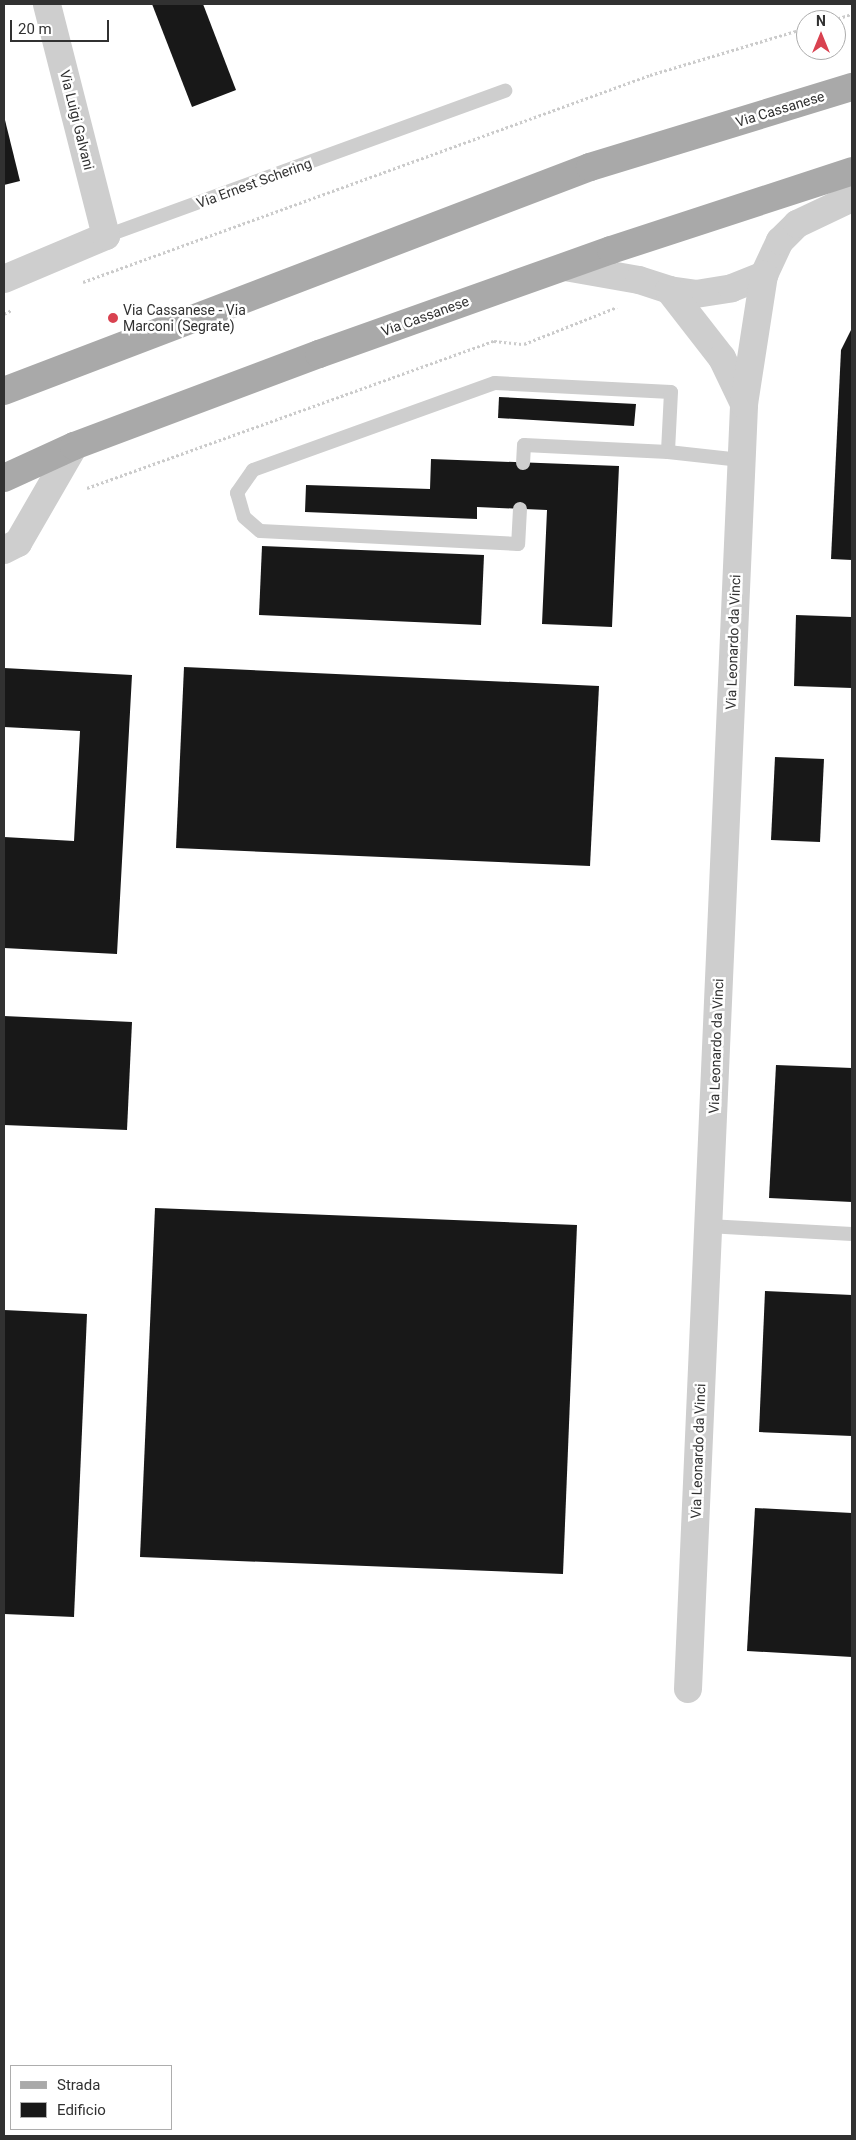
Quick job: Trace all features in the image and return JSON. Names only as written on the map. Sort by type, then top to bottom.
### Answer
[{"type":"main road","name":"Via Cassanese","points":[[4,391],[590,167],[852,87]]},
{"type":"main road","name":"Via Cassanese","points":[[4,478],[74,446],[565,267],[852,171]]},
{"type":"street","name":"Via Luigi Galvani","points":[[47,4],[106,236]]},
{"type":"street","name":"Via Leonardo da Vinci","points":[[688,1689],[744,404],[764,275],[786,232],[852,198]]},
{"type":"street","name":"Via Ernest Schering","points":[[4,279],[106,236]]},
{"type":"street","points":[[565,267],[639,280],[669,290],[717,292],[764,275]]},
{"type":"street","points":[[669,290],[722,358],[744,404]]},
{"type":"street","points":[[4,550],[18,543],[74,446]]},
{"type":"lane","name":"Via Ernest Schering","points":[[106,236],[505,91]]},
{"type":"lane","points":[[520,509],[518,544],[260,531],[244,517],[238,493],[253,470],[495,383],[671,392],[668,452]]},
{"type":"lane","points":[[523,463],[524,445],[668,452],[741,460]]},
{"type":"lane","points":[[708,1226],[852,1234]]},
{"type":"path","points":[[76,285],[650,75],[796,31]]},
{"type":"path","points":[[81,490],[494,341],[533,341],[615,310],[639,280]]},
{"type":"path","points":[[4,314],[22,306]]},
{"type":"building","points":[[152,4],[203,4],[236,90],[192,107]]},
{"type":"building","points":[[4,116],[20,181],[4,185]]},
{"type":"building","points":[[852,328],[852,560],[831,559],[841,350]]},
{"type":"building","points":[[499,397],[636,404],[634,426],[498,418]]},
{"type":"building","points":[[431,459],[619,466],[612,627],[542,624],[547,510],[477,507],[477,519],[305,512],[306,485],[430,489]]},
{"type":"building","points":[[262,546],[484,555],[481,625],[259,615]]},
{"type":"building","points":[[796,615],[852,617],[852,688],[794,686]]},
{"type":"building","points":[[184,667],[599,686],[590,866],[176,848]]},
{"type":"building","points":[[4,668],[132,675],[117,954],[4,948],[4,837],[74,841],[80,731],[4,727]]},
{"type":"building","points":[[775,757],[824,759],[820,842],[771,840]]},
{"type":"building","points":[[4,1016],[132,1022],[127,1130],[4,1125]]},
{"type":"building","points":[[776,1065],[852,1068],[852,1202],[769,1198]]},
{"type":"building","points":[[155,1208],[577,1225],[563,1574],[140,1557]]},
{"type":"building","points":[[765,1291],[852,1295],[852,1436],[759,1432]]},
{"type":"building","points":[[4,1310],[87,1314],[74,1617],[4,1614]]},
{"type":"building","points":[[755,1508],[852,1513],[852,1657],[747,1651]]},
{"type":"place","name":"Via Cassanese - Via Marconi (Segrate)","points":[[113,318]]}]
